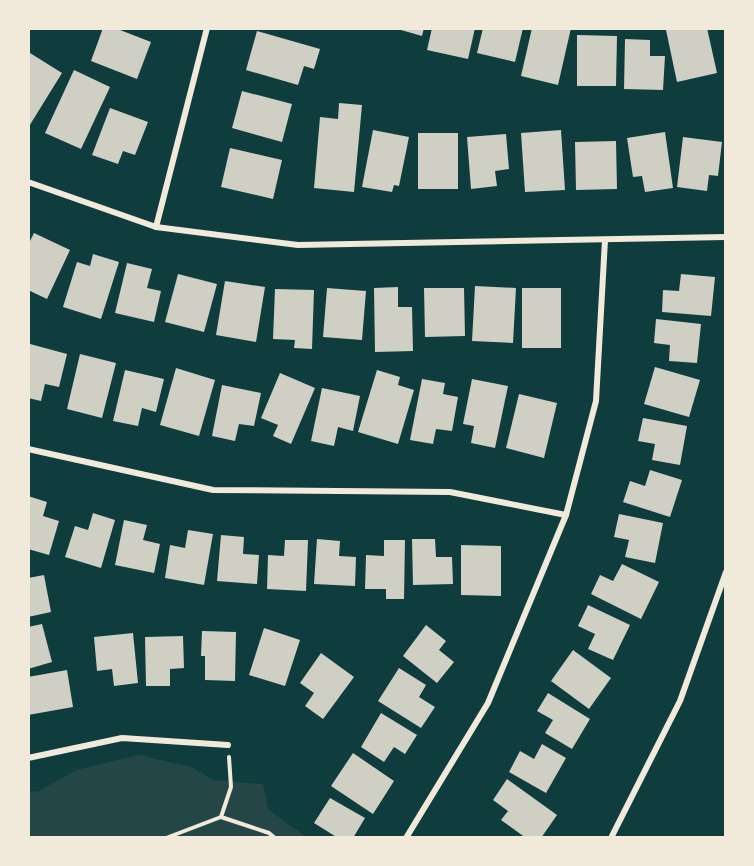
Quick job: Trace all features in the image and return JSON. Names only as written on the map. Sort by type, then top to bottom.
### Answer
[{"type":"street","points":[[156,226],[207,28]]},
{"type":"street","points":[[28,182],[156,226],[298,245],[726,237]]},
{"type":"street","points":[[406,837],[489,704],[566,515],[596,401],[605,240]]},
{"type":"street","points":[[28,449],[213,490],[450,492],[566,515]]},
{"type":"street","points":[[611,837],[680,701],[726,572]]},
{"type":"street","points":[[28,758],[122,738],[228,744]]},
{"type":"path","points":[[221,817],[231,787],[228,744]]},
{"type":"path","points":[[166,837],[221,817],[275,837]]},
{"type":"shaded area","points":[[139,755],[191,767],[214,780],[263,784],[268,809],[306,837],[29,837],[28,792],[39,791],[76,770]]},
{"type":"building","points":[[103,28],[115,28],[151,42],[137,79],[91,61]]},
{"type":"building","points":[[394,28],[424,28],[422,36]]},
{"type":"building","points":[[432,28],[475,28],[468,59],[427,50]]},
{"type":"building","points":[[483,28],[523,28],[515,62],[477,53]]},
{"type":"building","points":[[532,28],[571,28],[558,85],[521,76]]},
{"type":"building","points":[[707,28],[717,73],[677,82],[666,30]]},
{"type":"building","points":[[257,31],[320,49],[314,69],[304,66],[298,85],[246,70]]},
{"type":"building","points":[[577,35],[617,36],[616,86],[577,86]]},
{"type":"building","points":[[625,39],[650,40],[650,56],[665,56],[663,90],[624,89]]},
{"type":"building","points":[[30,53],[62,73],[28,128],[28,56]]},
{"type":"building","points":[[74,70],[110,87],[81,149],[45,133]]},
{"type":"building","points":[[242,91],[292,104],[282,142],[232,128]]},
{"type":"building","points":[[339,103],[362,105],[354,192],[314,188],[320,117],[338,119]]},
{"type":"building","points":[[110,108],[148,122],[135,155],[123,151],[118,164],[92,155]]},
{"type":"building","points":[[373,130],[409,137],[399,186],[394,185],[392,192],[362,187]]},
{"type":"building","points":[[561,130],[565,190],[525,192],[521,133]]},
{"type":"building","points":[[665,132],[673,188],[645,192],[642,176],[633,177],[627,138]]},
{"type":"building","points":[[418,133],[458,133],[458,189],[418,189]]},
{"type":"building","points":[[506,134],[509,169],[495,171],[497,186],[471,189],[467,137]]},
{"type":"building","points":[[683,137],[722,142],[718,176],[709,175],[707,191],[677,187]]},
{"type":"building","points":[[616,141],[617,189],[576,190],[575,142]]},
{"type":"building","points":[[230,148],[282,160],[273,199],[221,187]]},
{"type":"building","points":[[34,233],[70,250],[47,299],[28,290],[28,245]]},
{"type":"building","points":[[93,254],[119,262],[101,319],[63,307],[77,262],[90,266]]},
{"type":"building","points":[[127,263],[152,269],[147,288],[161,291],[154,322],[115,313]]},
{"type":"building","points":[[178,274],[217,284],[204,332],[165,322]]},
{"type":"building","points":[[681,274],[715,277],[711,316],[662,312],[663,290],[679,291]]},
{"type":"building","points":[[225,281],[265,287],[256,342],[216,335]]},
{"type":"building","points":[[475,286],[516,288],[513,343],[472,341]]},
{"type":"building","points":[[398,287],[398,307],[412,307],[413,351],[375,352],[374,288]]},
{"type":"building","points":[[327,288],[366,291],[362,340],[323,337]]},
{"type":"building","points":[[424,288],[464,288],[465,336],[425,337]]},
{"type":"building","points":[[522,288],[561,288],[561,348],[522,348]]},
{"type":"building","points":[[275,289],[314,290],[312,349],[294,348],[295,340],[273,339]]},
{"type":"building","points":[[656,319],[701,324],[697,363],[669,361],[670,345],[654,343]]},
{"type":"building","points":[[30,344],[67,354],[59,387],[45,384],[41,401],[28,398]]},
{"type":"building","points":[[80,354],[116,363],[102,418],[67,409]]},
{"type":"building","points":[[655,367],[700,380],[689,417],[644,404]]},
{"type":"building","points":[[176,368],[215,380],[199,436],[160,425]]},
{"type":"building","points":[[125,370],[164,379],[156,412],[142,408],[138,426],[113,421]]},
{"type":"building","points":[[377,370],[400,377],[398,385],[414,390],[398,444],[358,432]]},
{"type":"building","points":[[280,373],[315,388],[291,444],[273,436],[278,425],[261,418]]},
{"type":"building","points":[[422,379],[445,383],[443,394],[458,397],[452,431],[436,429],[433,444],[410,440]]},
{"type":"building","points":[[472,379],[508,386],[495,448],[471,443],[474,426],[463,424]]},
{"type":"building","points":[[222,385],[261,393],[254,426],[239,424],[235,441],[212,436]]},
{"type":"building","points":[[322,388],[360,396],[353,431],[338,427],[334,446],[311,441]]},
{"type":"building","points":[[519,394],[557,403],[544,458],[506,448]]},
{"type":"building","points":[[643,418],[687,426],[680,465],[652,460],[655,444],[638,441]]},
{"type":"building","points":[[650,470],[682,480],[670,517],[623,502],[630,481],[645,486]]},
{"type":"building","points":[[28,496],[47,502],[43,516],[59,521],[49,555],[28,549]]},
{"type":"building","points":[[93,513],[115,520],[101,568],[65,557],[75,526],[88,530]]},
{"type":"building","points":[[619,514],[663,523],[655,563],[625,557],[629,540],[614,537]]},
{"type":"building","points":[[124,520],[147,525],[143,540],[160,544],[154,573],[115,565]]},
{"type":"building","points":[[188,530],[213,534],[204,585],[165,578],[170,545],[185,548]]},
{"type":"building","points":[[221,535],[244,537],[243,554],[259,555],[257,584],[217,581]]},
{"type":"building","points":[[317,539],[340,541],[339,556],[356,557],[355,586],[314,584]]},
{"type":"building","points":[[412,539],[435,539],[436,557],[452,557],[453,584],[413,585]]},
{"type":"building","points":[[285,540],[308,540],[306,591],[267,589],[268,555],[284,556]]},
{"type":"building","points":[[384,540],[405,540],[404,599],[386,599],[386,589],[365,589],[366,555],[384,556]]},
{"type":"building","points":[[461,545],[501,546],[501,596],[461,595]]},
{"type":"building","points":[[622,564],[659,582],[641,619],[591,594],[600,575],[613,581]]},
{"type":"building","points":[[44,575],[51,612],[28,617],[28,578]]},
{"type":"building","points":[[588,605],[630,625],[613,660],[588,649],[595,634],[578,626]]},
{"type":"building","points":[[42,624],[52,662],[28,669],[28,627]]},
{"type":"building","points":[[426,625],[446,641],[439,650],[454,662],[437,683],[403,656]]},
{"type":"building","points":[[264,628],[300,640],[285,686],[249,675]]},
{"type":"building","points":[[202,631],[236,632],[235,681],[205,680],[205,656],[201,656]]},
{"type":"building","points":[[133,633],[138,683],[114,686],[112,669],[97,671],[94,637]]},
{"type":"building","points":[[183,636],[184,668],[170,669],[170,686],[146,686],[145,637]]},
{"type":"building","points":[[573,650],[611,678],[589,709],[551,681]]},
{"type":"building","points":[[321,653],[354,677],[323,719],[305,706],[314,693],[300,683]]},
{"type":"building","points":[[399,668],[426,685],[419,697],[435,707],[421,728],[378,701]]},
{"type":"building","points":[[67,670],[73,707],[28,715],[28,677]]},
{"type":"building","points":[[548,693],[590,719],[572,749],[545,733],[553,720],[537,711]]},
{"type":"building","points":[[381,713],[417,735],[405,754],[394,747],[384,762],[361,747]]},
{"type":"building","points":[[542,744],[566,758],[546,793],[509,772],[520,751],[534,759]]},
{"type":"building","points":[[353,753],[394,781],[373,814],[331,786]]},
{"type":"building","points":[[507,779],[557,815],[541,838],[526,838],[501,820],[508,811],[493,800]]},
{"type":"building","points":[[330,798],[365,818],[353,838],[338,838],[314,823]]}]
